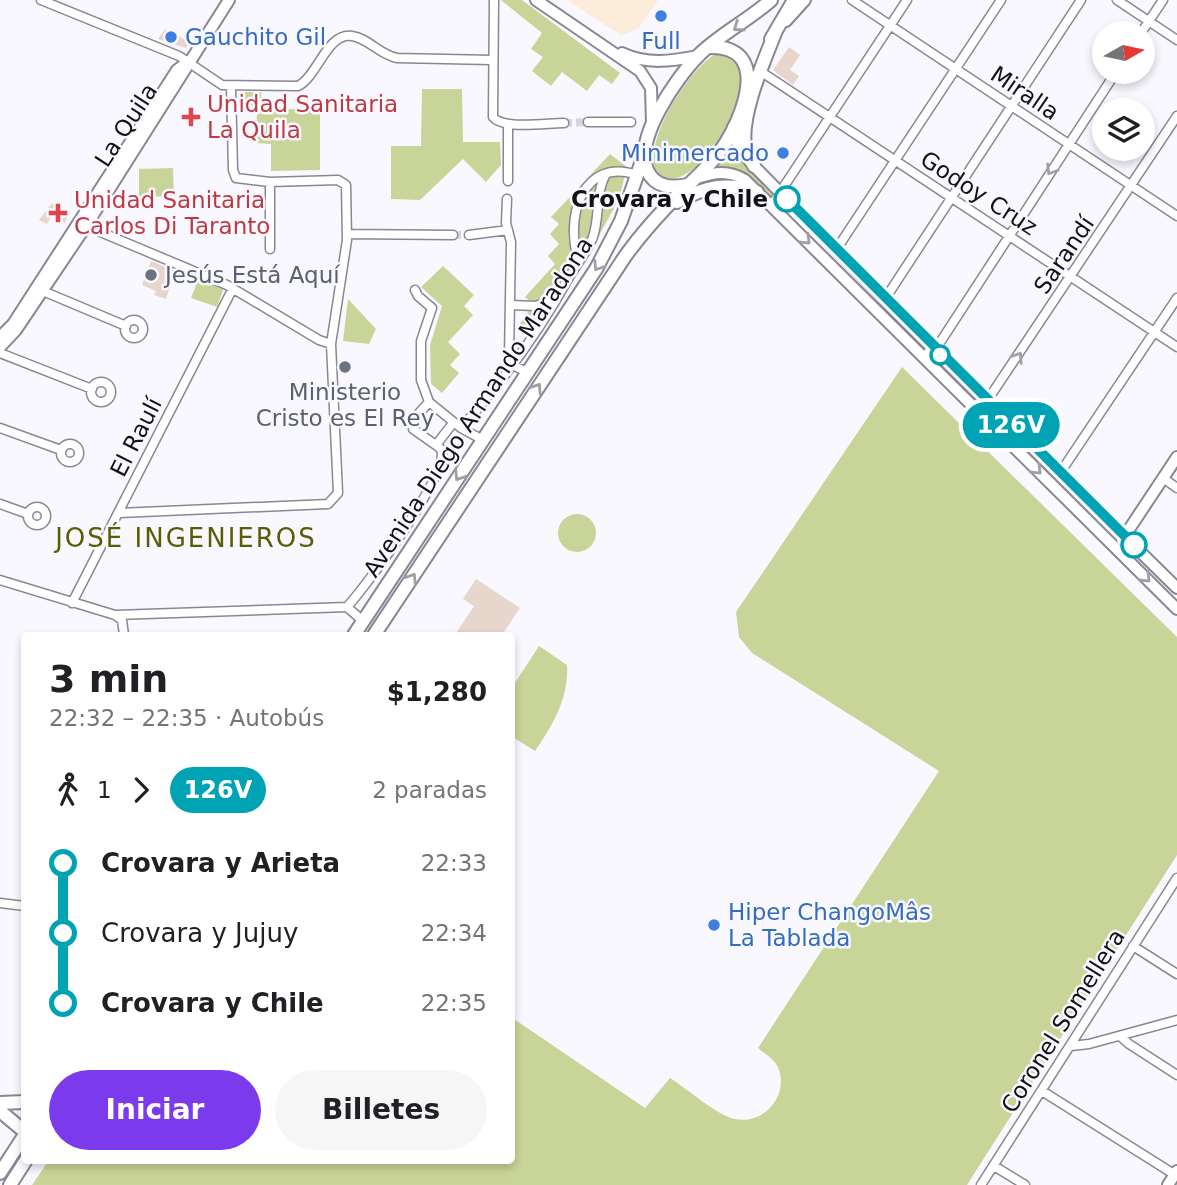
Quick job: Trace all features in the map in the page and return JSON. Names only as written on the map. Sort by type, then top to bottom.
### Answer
[{"type":"main road","name":"La Quila","points":[[0,347],[13,335],[177,70],[189,61],[229,0]]},
{"type":"main road","points":[[536,0],[640,71],[648,82],[653,100],[652,125]]},
{"type":"main road","points":[[748,79],[794,0]]},
{"type":"main road","points":[[754,166],[745,142],[753,91],[777,30],[805,0]]},
{"type":"main road","points":[[709,47],[768,2]]},
{"type":"main road","points":[[600,43],[627,55],[652,61],[698,56]]},
{"type":"main road","points":[[709,47],[728,47],[739,54],[746,65],[748,79]]},
{"type":"main road","name":"Avenida Diego Armando Maradona","points":[[356,632],[607,250],[637,175],[652,125],[675,85],[698,56],[709,47]]},
{"type":"main road","name":"Avenida Diego Armando Maradona","points":[[376,632],[639,237],[664,209],[689,187],[721,149],[733,127],[748,79]]},
{"type":"main road","points":[[733,127],[738,147],[754,166],[934,349],[1177,588]]},
{"type":"main road","points":[[643,158],[649,173],[659,184],[689,187],[732,184],[757,192]]},
{"type":"main road","points":[[689,187],[712,174],[731,173],[757,192],[1177,609]]},
{"type":"main road","name":"La Quila","points":[[0,337],[39,290]]},
{"type":"main road","points":[[1116,547],[1177,457]]},
{"type":"main road","points":[[0,1103],[21,1102]]},
{"type":"main road","points":[[0,1111],[21,1130]]},
{"type":"main road","points":[[0,1121],[21,1132]]},
{"type":"main road","points":[[0,1172],[21,1138]]},
{"type":"main road","points":[[10,1185],[23,1164]]},
{"type":"street","points":[[41,0],[189,61],[222,85],[298,86],[307,80],[336,41],[343,36],[357,37],[384,54],[397,58],[492,60]]},
{"type":"street","points":[[494,0],[492,114],[498,123],[508,125],[564,123]]},
{"type":"street","name":"Miralla","points":[[852,0],[1177,216]]},
{"type":"street","points":[[771,206],[906,0]]},
{"type":"street","points":[[836,250],[1001,0]]},
{"type":"street","points":[[885,299],[1082,0]]},
{"type":"street","points":[[1117,0],[1148,21]]},
{"type":"street","points":[[1150,21],[1163,0]]},
{"type":"street","points":[[1155,26],[1177,40]]},
{"type":"street","name":"Godoy Cruz","points":[[760,71],[1177,347]]},
{"type":"street","points":[[923,357],[934,349],[1108,84]]},
{"type":"street","points":[[119,513],[331,503],[338,493],[331,344],[347,234],[346,189],[343,182],[240,180],[234,174],[232,86]]},
{"type":"street","name":"Sarandí","points":[[979,413],[1177,116]]},
{"type":"street","points":[[588,122],[631,122]]},
{"type":"street","points":[[508,125],[508,181]]},
{"type":"street","points":[[579,261],[573,235],[576,208],[587,187],[606,174],[624,170],[637,175]]},
{"type":"street","points":[[436,445],[494,391],[533,337],[593,237],[600,187],[606,174]]},
{"type":"street","points":[[270,182],[271,249]]},
{"type":"street","points":[[507,199],[511,242],[509,357],[511,364],[528,373]]},
{"type":"street","points":[[81,225],[233,288],[319,340],[331,344]]},
{"type":"street","points":[[468,234],[508,230]]},
{"type":"street","points":[[347,234],[453,235]]},
{"type":"street","name":"El Raulí","points":[[72,603],[233,288]]},
{"type":"street","points":[[39,290],[126,326]]},
{"type":"street","points":[[415,290],[432,308],[421,341],[421,380],[429,402],[457,426],[483,440]]},
{"type":"street","points":[[1060,473],[1177,298]]},
{"type":"street","points":[[511,305],[535,306],[556,300]]},
{"type":"street","points":[[0,353],[92,389]]},
{"type":"street","points":[[347,607],[430,487],[442,457],[440,448],[411,425],[429,402]]},
{"type":"street","points":[[0,428],[61,450]]},
{"type":"street","points":[[1163,478],[1177,488]]},
{"type":"street","points":[[0,504],[28,514]]},
{"type":"street","points":[[0,580],[114,615],[122,620],[124,632]]},
{"type":"street","points":[[114,615],[347,607],[363,621]]},
{"type":"street","name":"Coronel Somellera","points":[[981,1185],[1176,881]]},
{"type":"street","points":[[0,903],[21,906]]},
{"type":"street","points":[[1133,946],[1177,974]]},
{"type":"street","points":[[1071,1046],[1177,1020]]},
{"type":"street","points":[[1120,1035],[1129,1044],[1177,1075]]},
{"type":"street","points":[[1042,1091],[1174,1177]]},
{"type":"street","points":[[994,1166],[1025,1185]]},
{"type":"shaded area","points":[[567,0],[658,0],[638,29],[621,35]]},
{"type":"green space","points":[[501,0],[522,0],[620,73],[612,84],[599,75],[587,91],[562,72],[551,86],[532,71],[543,57],[531,49],[542,33]]},
{"type":"green space","points":[[717,53],[735,57],[740,68],[742,78],[734,110],[715,146],[702,161],[689,172],[674,178],[659,177],[654,164],[660,129],[693,74]]},
{"type":"green space","points":[[422,89],[462,89],[463,142],[500,142],[501,165],[486,182],[463,159],[420,200],[391,199],[391,146],[421,146]]},
{"type":"green space","points":[[244,92],[261,92],[263,109],[320,109],[320,170],[271,171],[271,144],[256,143],[257,111],[244,97]]},
{"type":"green space","points":[[732,147],[773,191],[772,197],[714,169]]},
{"type":"green space","points":[[610,154],[627,167],[619,199],[585,261],[534,341],[517,328],[533,305],[525,297],[555,264],[548,256],[559,244],[550,234],[559,224],[551,217]]},
{"type":"green space","points":[[173,168],[174,196],[139,197],[139,169]]},
{"type":"green space","points":[[443,266],[474,295],[464,306],[473,315],[448,342],[460,354],[450,365],[459,373],[442,393],[431,384],[430,345],[442,306],[421,287]]},
{"type":"green space","points":[[200,275],[225,285],[217,307],[191,298]]},
{"type":"green space","points":[[348,299],[376,329],[369,344],[343,341]]},
{"type":"green space","points":[[902,367],[1177,637],[1177,855],[967,1185],[32,1185],[46,1164],[515,1164],[515,1020],[645,1108],[670,1078],[728,1117],[745,1120],[764,1113],[777,1098],[781,1078],[776,1064],[758,1048],[939,771],[752,653],[739,637],[736,612]]},
{"type":"green space","points":[[987,409],[1113,532],[1114,537],[984,410]]},
{"type":"green space","points":[[577,514],[591,519],[596,533],[591,547],[577,552],[563,547],[558,533],[563,519]]},
{"type":"green space","points":[[539,646],[567,665],[565,688],[558,710],[535,751],[515,738],[515,683]]},
{"type":"building","name":"Gauchito Gil","points":[[165,29],[190,42],[186,48],[158,39]]},
{"type":"building","points":[[789,47],[800,55],[790,70],[799,76],[793,85],[773,70]]},
{"type":"building","name":"Unidad Sanitaria Carlos Di Taranto","points":[[52,203],[70,212],[65,223],[51,216],[47,224],[39,220]]},
{"type":"building","points":[[151,261],[175,271],[166,299],[154,295],[156,291],[142,285]]},
{"type":"building","points":[[476,579],[520,608],[504,632],[457,632],[474,606],[463,599]]},
{"type":"tunnel","points":[[564,123],[588,122]]},
{"type":"tunnel","points":[[453,235],[469,235]]},
{"type":"bus line","name":"126V","points":[[787,199],[956,371],[1134,545]]},
{"type":"place","name":"Full","points":[[661,16]]},
{"type":"place","name":"Gauchito Gil","points":[[171,37]]},
{"type":"place","name":"Unidad Sanitaria La Quila","points":[[191,117]]},
{"type":"place","name":"Minimercado","points":[[783,153]]},
{"type":"place","name":"Crovara y Chile","points":[[787,199]]},
{"type":"place","name":"Unidad Sanitaria Carlos Di Taranto","points":[[58,213]]},
{"type":"place","name":"Jesús Está Aquí","points":[[151,275]]},
{"type":"place","name":"Ministerio Cristo es El Rey","points":[[345,367]]},
{"type":"place","name":"Hiper ChangoMâs La Tablada","points":[[714,925]]},
{"type":"district","name":"JOSÉ INGENIEROS","points":[[186,538]]}]
